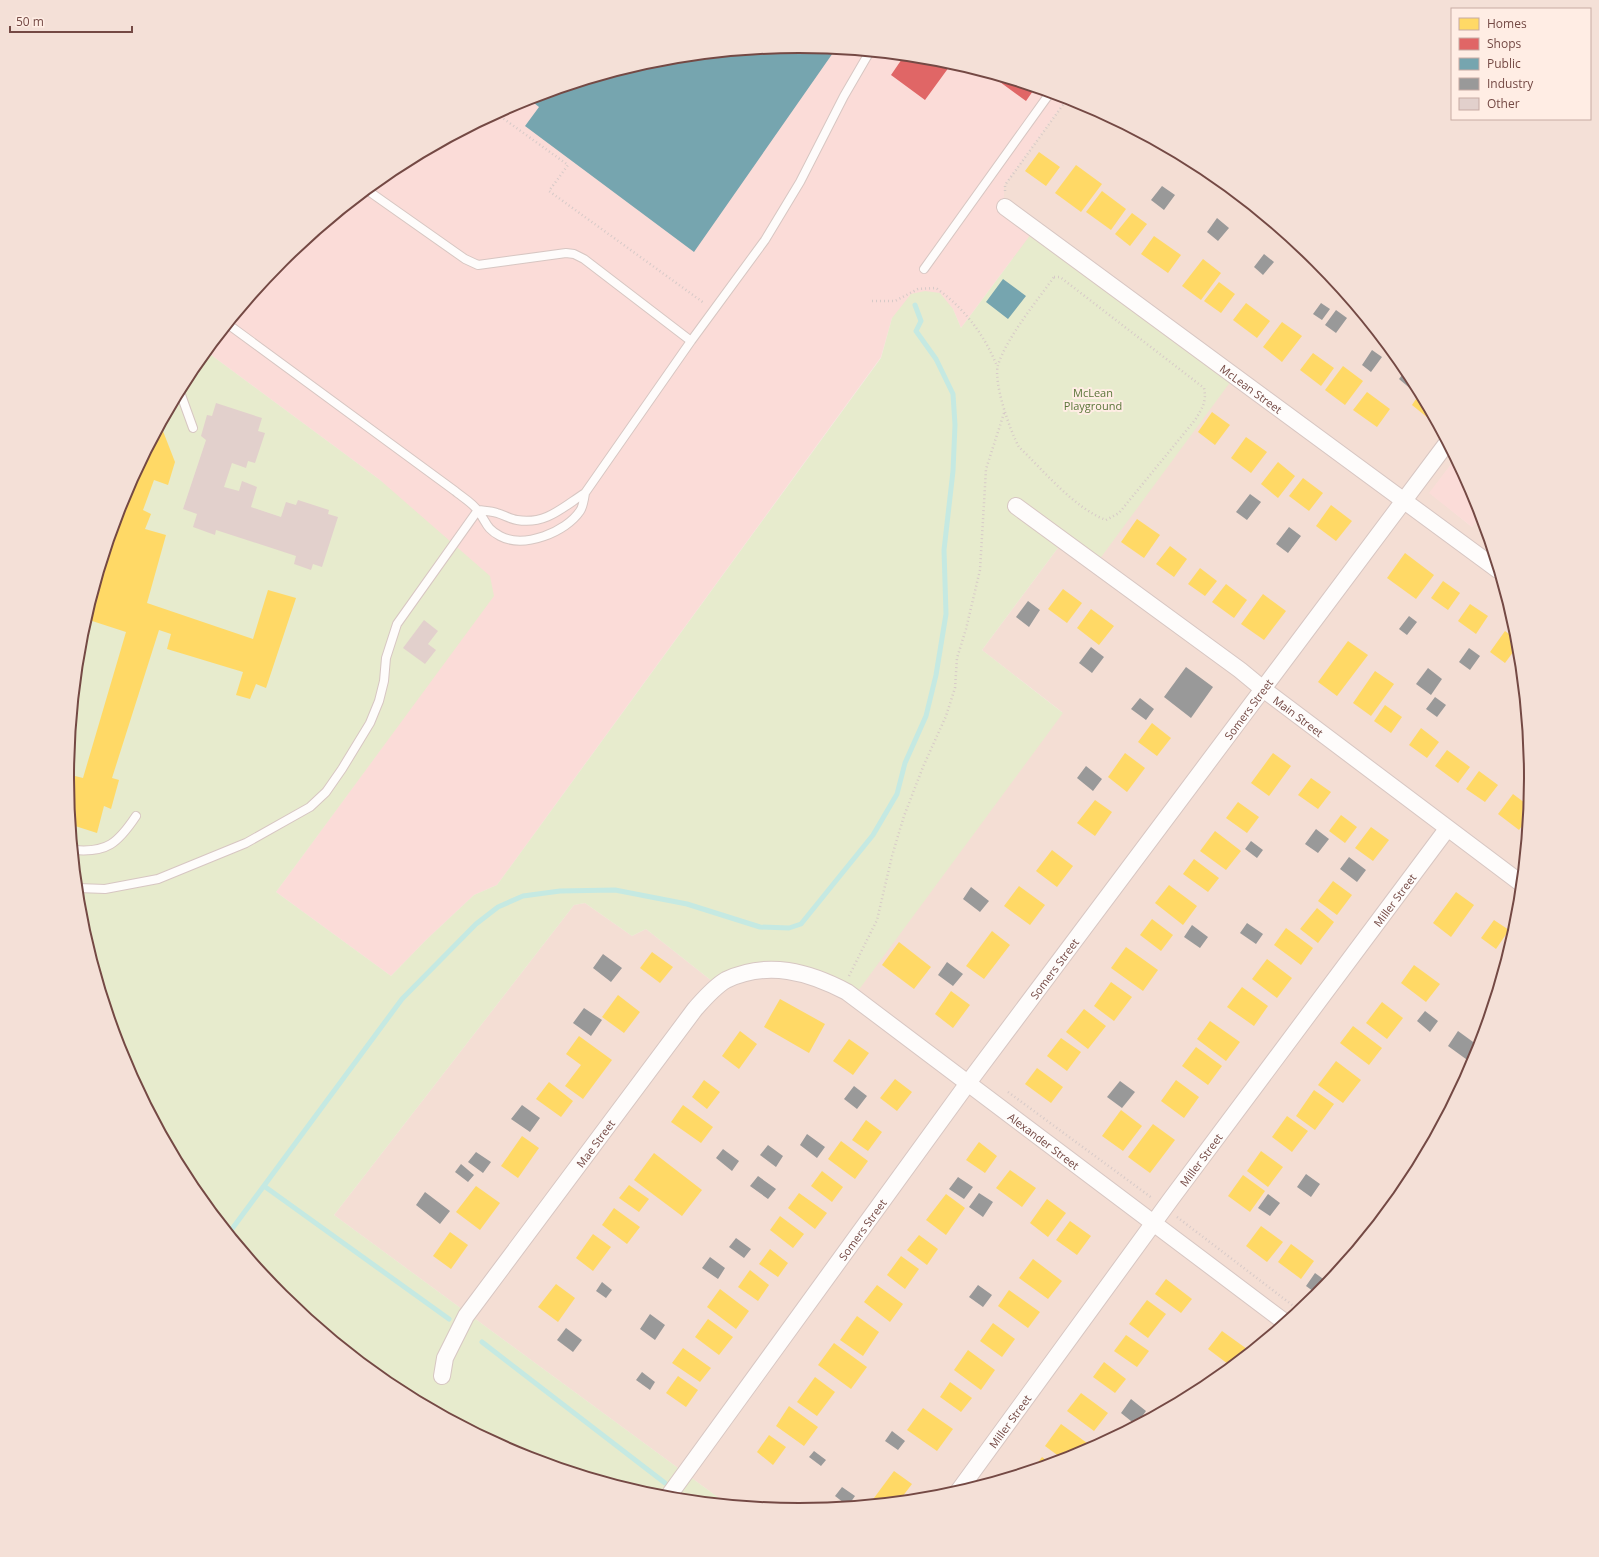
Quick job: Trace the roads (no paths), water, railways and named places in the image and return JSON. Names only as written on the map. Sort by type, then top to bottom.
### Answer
[{"type":"street","name":"McLean Street","points":[[1005,207],[1492,566]]},
{"type":"street","name":"Somers Street","points":[[671,1492],[968,1082],[1444,447]]},
{"type":"street","name":"Main Street","points":[[1016,506],[1137,592],[1447,829],[1518,881]]},
{"type":"street","name":"Miller Street","points":[[962,1485],[1165,1208],[1447,829]]},
{"type":"street","name":"Mae Street","points":[[442,1376],[445,1358],[466,1316],[695,1009],[710,993],[726,981],[747,972],[770,970],[796,971]]},
{"type":"street","name":"Alexander Street","points":[[796,971],[830,982],[842,989],[968,1082],[1282,1320]]},
{"type":"lane","points":[[478,510],[496,512],[518,520],[536,520],[558,513],[568,503],[585,493],[713,310],[765,240],[800,182],[844,96],[867,57]]},
{"type":"lane","points":[[924,268],[1047,97]]},
{"type":"lane","points":[[371,193],[465,259],[478,265],[566,252],[574,254],[584,259],[691,341]]},
{"type":"lane","points":[[232,327],[442,481],[478,510],[487,527],[501,537],[517,540],[533,539],[555,533],[571,522],[582,510],[585,493]]},
{"type":"lane","points":[[182,398],[193,428]]},
{"type":"lane","points":[[83,888],[104,889],[158,879],[246,843],[310,807],[326,792],[370,723],[379,701],[384,681],[386,658],[397,624],[478,510]]},
{"type":"lane","points":[[78,851],[90,852],[109,847],[123,835],[136,816]]},
{"type":"waterway","points":[[232,1229],[402,999],[476,924],[498,907],[523,896],[560,891],[615,890],[687,904],[760,927],[789,928],[801,924],[873,835],[897,794],[905,763],[926,716],[936,675],[946,614],[944,550],[953,471],[955,425],[953,394],[936,359],[916,331],[921,321],[915,305]]},
{"type":"waterway","points":[[264,1186],[449,1319]]},
{"type":"waterway","points":[[482,1342],[665,1483]]},
{"type":"park label","name":"McLean Playground","points":[[1093,398]]}]
